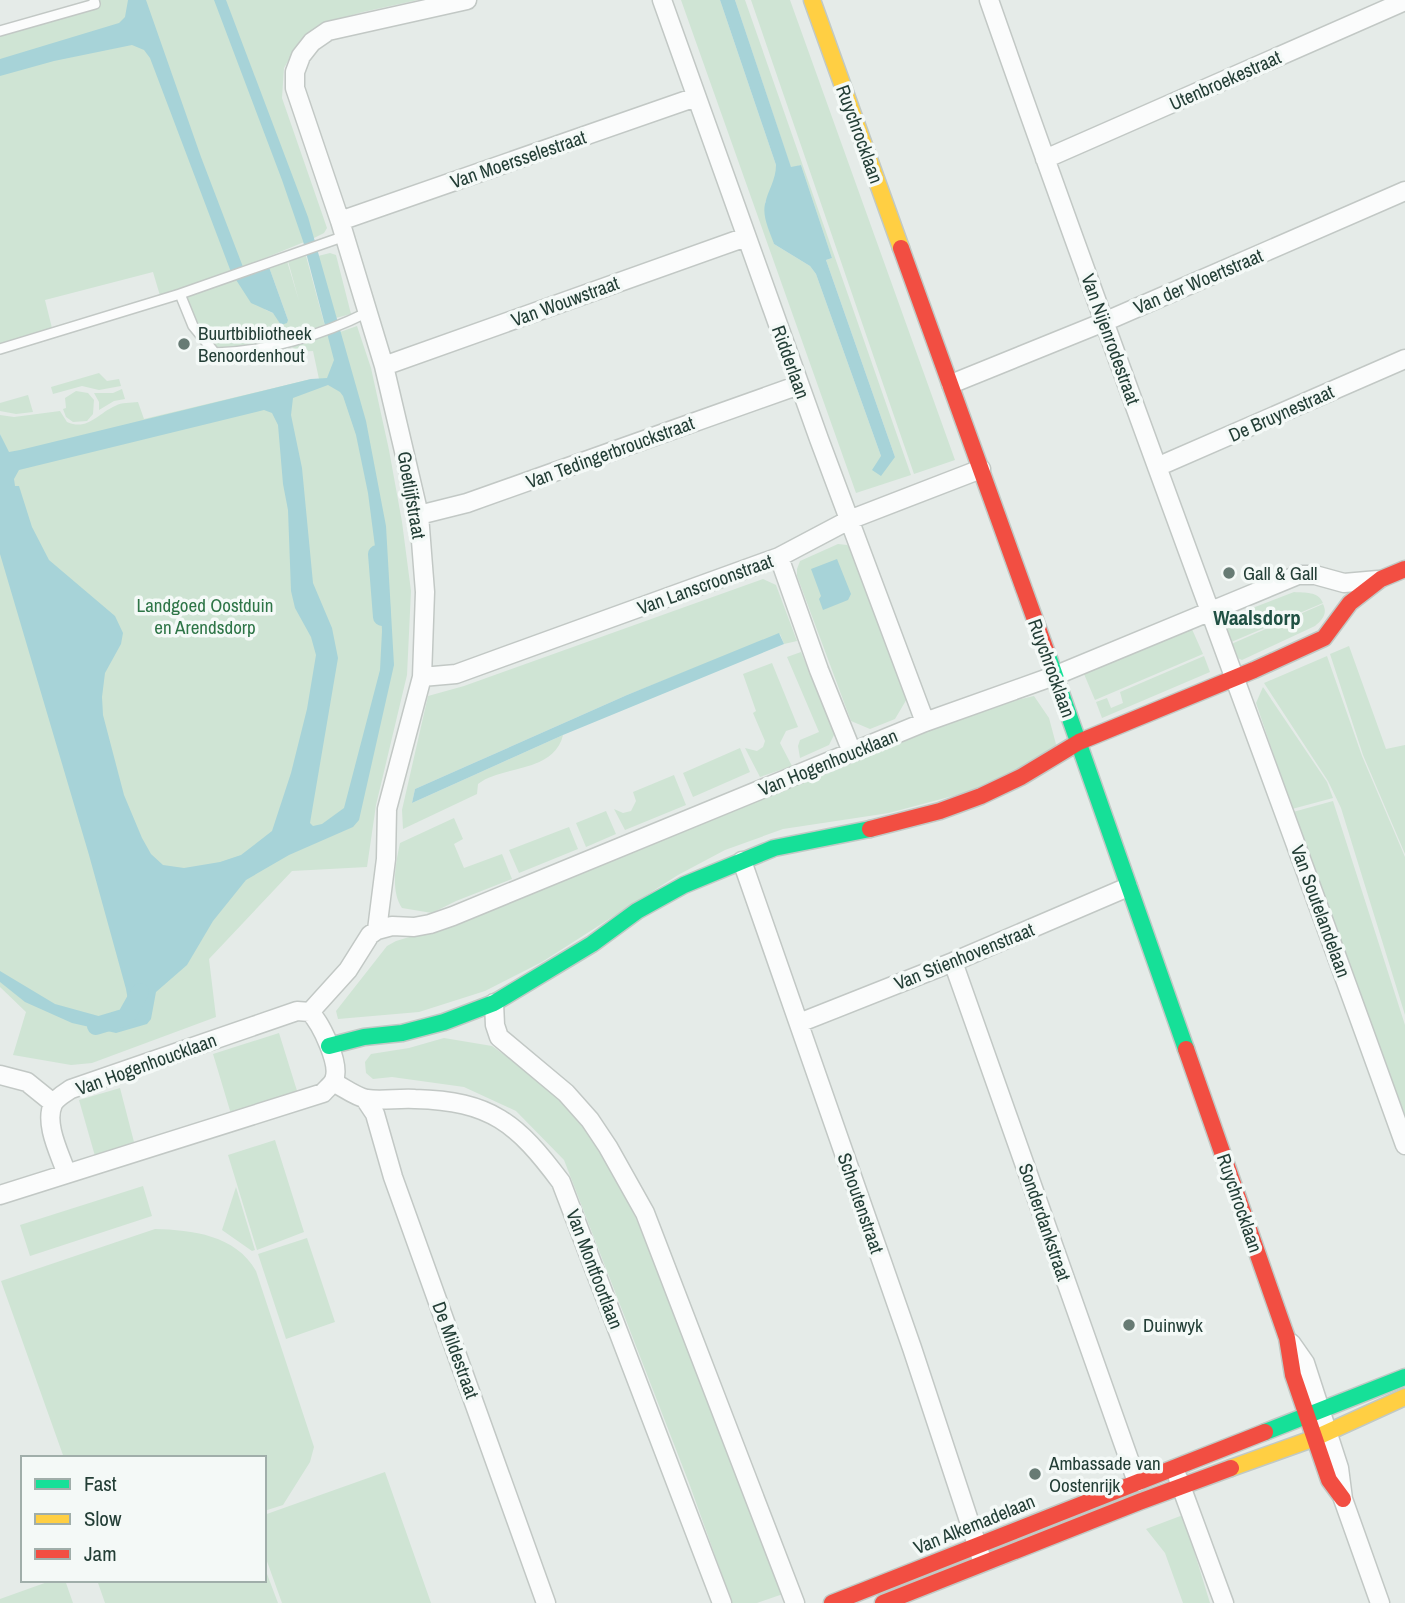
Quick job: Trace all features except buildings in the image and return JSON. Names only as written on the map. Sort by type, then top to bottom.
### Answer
[{"type":"street","name":"Goetlijfstraat","points":[[377,930],[386,859],[387,809],[422,677],[425,592],[419,515],[384,366],[368,312],[338,233],[295,88],[295,72],[301,56],[312,42],[328,31],[467,0]]},
{"type":"street","name":"Ridderlaan","points":[[662,0],[799,385],[925,722]]},
{"type":"street","name":"Ruychrocklaan","points":[[812,0],[1079,742],[1287,1338],[1305,1363],[1313,1413],[1341,1475],[1343,1499],[1380,1603]]},
{"type":"street","name":"Van Nijenrodestraat","points":[[989,0],[1235,678]]},
{"type":"street","name":"Utenbroekestraat","points":[[1045,159],[1405,1]]},
{"type":"street","name":"Van Moersselestraat","points":[[338,233],[696,97]]},
{"type":"street","name":"Van der Woertstraat","points":[[951,384],[1104,322],[1405,191]]},
{"type":"street","name":"Van Wouwstraat","points":[[384,366],[746,237]]},
{"type":"street","name":"De Bruynestraat","points":[[1157,467],[1405,359]]},
{"type":"street","name":"Van Tedingerbrouckstraat","points":[[419,515],[467,503],[799,385]]},
{"type":"street","name":"Van Lanscroonstraat","points":[[422,677],[456,674],[779,557],[849,520],[981,469]]},
{"type":"street","points":[[779,557],[819,670],[852,752]]},
{"type":"street","name":"Van Hogenhoucklaan","points":[[329,1046],[364,1037],[402,1034],[494,1003],[592,944],[637,911],[684,885],[742,860],[774,848],[889,825],[981,796],[1021,777],[1079,742],[1324,638],[1350,603],[1381,579],[1405,569]]},
{"type":"street","name":"Van Hogenhoucklaan","points":[[377,930],[392,926],[414,927],[453,916],[925,722],[1054,676],[1298,575],[1315,575],[1344,583],[1381,579]]},
{"type":"street","name":"Van Soutelandelaan","points":[[1235,678],[1405,1145]]},
{"type":"street","name":"Schoutenstraat","points":[[742,860],[984,1563]]},
{"type":"street","name":"Van Stienhovenstraat","points":[[799,1023],[953,962],[1128,887]]},
{"type":"street","points":[[0,1195],[323,1093],[334,1082],[334,1063],[321,1027],[310,1012],[348,970],[370,935],[377,930]]},
{"type":"street","name":"Sonderdankstraat","points":[[953,962],[1137,1482]]},
{"type":"street","points":[[494,1003],[495,1025],[499,1037],[566,1093],[590,1120],[645,1213],[795,1603]]},
{"type":"street","name":"Van Hogenhoucklaan","points":[[66,1172],[51,1126],[53,1102],[71,1089],[283,1015],[297,1011],[310,1012]]},
{"type":"street","points":[[0,1075],[27,1082],[53,1102]]},
{"type":"street","name":"Van Montfoortlaan","points":[[334,1082],[365,1099],[445,1100],[472,1106],[503,1119],[535,1147],[561,1182],[722,1603]]},
{"type":"street","name":"De Mildestraat","points":[[365,1099],[375,1114],[393,1177],[546,1603]]},
{"type":"street","name":"Van Alkemadelaan","points":[[832,1603],[1405,1377]]},
{"type":"street","name":"Van Alkemadelaan","points":[[883,1603],[1321,1435],[1405,1397]]},
{"type":"street","points":[[1174,1468],[1224,1603]]},
{"type":"lane","points":[[0,31],[95,4],[94,0]]},
{"type":"lane","points":[[0,349],[180,294],[302,250],[338,233]]},
{"type":"lane","points":[[180,294],[193,326],[215,353],[244,352],[308,336],[340,326],[368,312]]},
{"type":"green space","name":"Landgoed Oostduin en Arendsdorp","points":[[96,0],[418,0],[331,21],[315,28],[299,42],[284,68],[282,98],[327,228],[324,233],[314,238],[231,272],[266,310],[288,320],[269,267],[287,261],[299,301],[288,261],[306,256],[326,330],[323,332],[340,332],[357,326],[371,368],[389,450],[411,591],[407,675],[376,805],[367,867],[292,871],[209,959],[216,1017],[92,1063],[71,1065],[13,1055],[26,1012],[0,987],[0,454],[6,449],[0,434],[0,415],[14,417],[60,411],[67,422],[81,424],[123,403],[138,402],[144,419],[319,379],[313,351],[297,352],[286,341],[215,352],[202,337],[180,294],[161,299],[153,272],[45,300],[53,332],[0,349],[0,28]]},
{"type":"green space","points":[[681,0],[720,0],[776,165],[776,177],[765,203],[774,244],[810,266],[816,274],[881,456],[895,457],[826,260],[832,258],[801,165],[791,168],[735,0],[745,0],[911,475],[856,493]]},
{"type":"green space","points":[[751,0],[790,0],[955,460],[914,474]]},
{"type":"green space","points":[[330,253],[336,255],[351,314],[336,318],[318,256]]},
{"type":"green space","points":[[99,373],[107,381],[119,379],[121,386],[99,390],[82,386],[53,394],[51,387]]},
{"type":"green space","points":[[122,389],[125,399],[114,401],[99,410],[99,402],[94,393],[113,393]]},
{"type":"green space","points":[[76,391],[88,393],[94,400],[93,414],[87,421],[73,422],[66,417],[63,409],[66,408],[65,398]]},
{"type":"green space","points":[[28,395],[33,412],[16,414],[0,411],[0,403]]},
{"type":"green space","points":[[838,544],[847,545],[853,550],[908,697],[895,719],[870,729],[851,721],[797,576],[800,561]]},
{"type":"green space","points":[[763,579],[776,585],[797,641],[784,644],[780,634],[627,695],[415,789],[412,803],[563,735],[558,747],[539,762],[488,778],[478,784],[477,794],[403,829],[402,810],[428,696],[464,686]]},
{"type":"green space","points":[[1294,592],[1315,595],[1323,603],[1229,643],[1224,629],[1229,617]]},
{"type":"green space","points":[[1323,604],[1325,614],[1315,626],[1242,660],[1233,656],[1229,645]]},
{"type":"green space","points":[[1191,627],[1203,654],[1095,700],[1084,674]]},
{"type":"green space","points":[[1349,646],[1386,749],[1405,745],[1405,854],[1363,755],[1330,654]]},
{"type":"green space","points":[[801,652],[835,733],[829,745],[800,758],[800,740],[819,732],[787,657]]},
{"type":"green space","points":[[1204,656],[1210,672],[1102,718],[1096,702],[1107,698],[1111,708],[1123,703],[1120,692]]},
{"type":"green space","points":[[1327,656],[1362,756],[1405,857],[1405,1015],[1341,808],[1328,781],[1264,683]]},
{"type":"green space","points":[[772,663],[798,727],[786,731],[780,743],[792,766],[760,777],[745,748],[757,751],[763,747],[765,741],[753,713],[756,711],[743,674]]},
{"type":"green space","points":[[1263,687],[1327,782],[1333,798],[1292,809],[1256,703]]},
{"type":"green space","points":[[1034,696],[1049,718],[1057,748],[979,789],[889,813],[783,829],[725,850],[678,875],[542,962],[485,991],[419,1012],[338,1019],[336,1011],[387,946],[396,941],[436,929],[980,709]]},
{"type":"green space","points":[[740,748],[750,772],[693,797],[683,773]]},
{"type":"green space","points":[[674,775],[686,805],[625,830],[614,809],[623,813],[631,811],[636,801],[633,792]]},
{"type":"green space","points":[[1333,801],[1405,1025],[1405,1115],[1293,812]]},
{"type":"green space","points":[[606,811],[616,834],[586,847],[576,823]]},
{"type":"green space","points":[[454,818],[463,839],[454,844],[464,868],[502,854],[512,879],[432,913],[402,908],[395,885],[400,843]]},
{"type":"green space","points":[[569,827],[578,849],[519,873],[509,850]]},
{"type":"green space","points":[[279,1033],[298,1094],[231,1114],[213,1054]]},
{"type":"green space","points":[[444,1038],[492,1046],[561,1097],[586,1125],[614,1169],[667,1289],[783,1594],[757,1603],[732,1603],[689,1483],[564,1160],[516,1111],[464,1087],[392,1077],[373,1079],[366,1073],[365,1062],[371,1054],[409,1048]]},
{"type":"green space","points":[[120,1088],[134,1142],[95,1156],[79,1100]]},
{"type":"green space","points":[[275,1140],[304,1232],[257,1250],[228,1155]]},
{"type":"green space","points":[[143,1186],[152,1216],[30,1256],[20,1225]]},
{"type":"green space","points":[[236,1187],[255,1250],[252,1251],[222,1230]]},
{"type":"green space","points":[[155,1229],[198,1233],[237,1249],[256,1271],[314,1447],[310,1462],[283,1505],[266,1510],[266,1456],[63,1456],[1,1281]]},
{"type":"green space","points":[[307,1238],[335,1322],[286,1339],[258,1254]]},
{"type":"green space","points":[[385,1472],[431,1603],[282,1603],[266,1559],[266,1514]]},
{"type":"green space","points":[[1183,1515],[1210,1603],[1183,1603],[1165,1553],[1146,1529]]},
{"type":"green space","points":[[266,1571],[278,1603],[105,1603],[98,1582],[266,1582]]},
{"type":"green space","points":[[47,1582],[66,1582],[73,1603],[0,1603],[0,1599]]},
{"type":"water","points":[[128,0],[146,0],[243,267],[247,274],[269,267],[287,323],[281,325],[273,313],[251,303],[231,272],[150,58],[144,50],[132,45],[54,61],[0,76],[0,59],[119,23],[125,17]]},
{"type":"water","points":[[214,0],[226,0],[308,217],[366,421],[386,526],[394,665],[359,820],[353,827],[289,855],[246,880],[213,921],[187,965],[156,992],[151,1019],[147,1024],[116,1033],[72,1023],[25,1002],[0,982],[0,971],[55,1004],[113,1020],[123,1019],[128,1015],[126,989],[89,855],[0,554],[0,434],[9,452],[311,379],[327,378],[334,360],[303,241]],"holes":[[[328,385],[343,396],[356,435],[368,493],[380,585],[382,631],[380,670],[344,808],[322,824],[313,826],[310,823],[338,658],[332,628],[313,583],[302,468],[291,415],[293,398]],[[264,410],[272,413],[278,425],[288,510],[291,591],[295,608],[311,637],[316,655],[307,709],[291,773],[272,831],[241,855],[220,862],[184,868],[163,865],[151,854],[142,838],[124,795],[103,715],[105,673],[121,644],[123,633],[115,616],[49,560],[32,527],[19,486],[15,486],[14,479],[19,470]]]},
{"type":"water","points":[[720,0],[735,0],[791,167],[801,165],[832,258],[826,260],[895,457],[881,476],[872,470],[881,456],[816,274],[810,266],[774,244],[765,219],[766,199],[776,165]]},
{"type":"water","points":[[837,559],[851,594],[848,600],[823,610],[811,569]]},
{"type":"water","points":[[779,633],[784,644],[563,735],[412,803],[415,789],[627,695]]},
{"type":"waterway","points":[[377,554],[382,617]]},
{"type":"waterway","points":[[96,1026],[126,1017],[140,992]]},
{"type":"traffic: fast","points":[[1047,653],[1186,1049]]},
{"type":"traffic: fast","points":[[329,1046],[364,1037],[402,1033],[444,1022],[494,1003],[592,944],[637,911],[684,885],[774,848],[870,829]]},
{"type":"traffic: fast","points":[[1265,1432],[1405,1377]]},
{"type":"traffic: slow","points":[[812,0],[901,248]]},
{"type":"traffic: slow","points":[[1231,1468],[1315,1438],[1405,1397]]},
{"type":"traffic: jam","points":[[901,248],[1047,653]]},
{"type":"traffic: jam","points":[[870,829],[940,811],[981,796],[1021,777],[1079,742],[1254,670],[1324,638],[1350,603],[1381,579],[1405,569]]},
{"type":"traffic: jam","points":[[1186,1049],[1287,1338],[1293,1375],[1329,1480],[1343,1499]]},
{"type":"traffic: jam","points":[[832,1603],[1265,1432]]},
{"type":"traffic: jam","points":[[883,1603],[1231,1468]]},
{"type":"place","name":"Buurtbibliotheek Benoordenhout","points":[[184,344]]},
{"type":"place","name":"Gall & Gall","points":[[1229,573]]},
{"type":"place","name":"Duinwyk","points":[[1129,1325]]},
{"type":"place","name":"Ambassade van Oostenrijk","points":[[1035,1474]]},
{"type":"district","name":"Waalsdorp","points":[[1257,617]]}]
